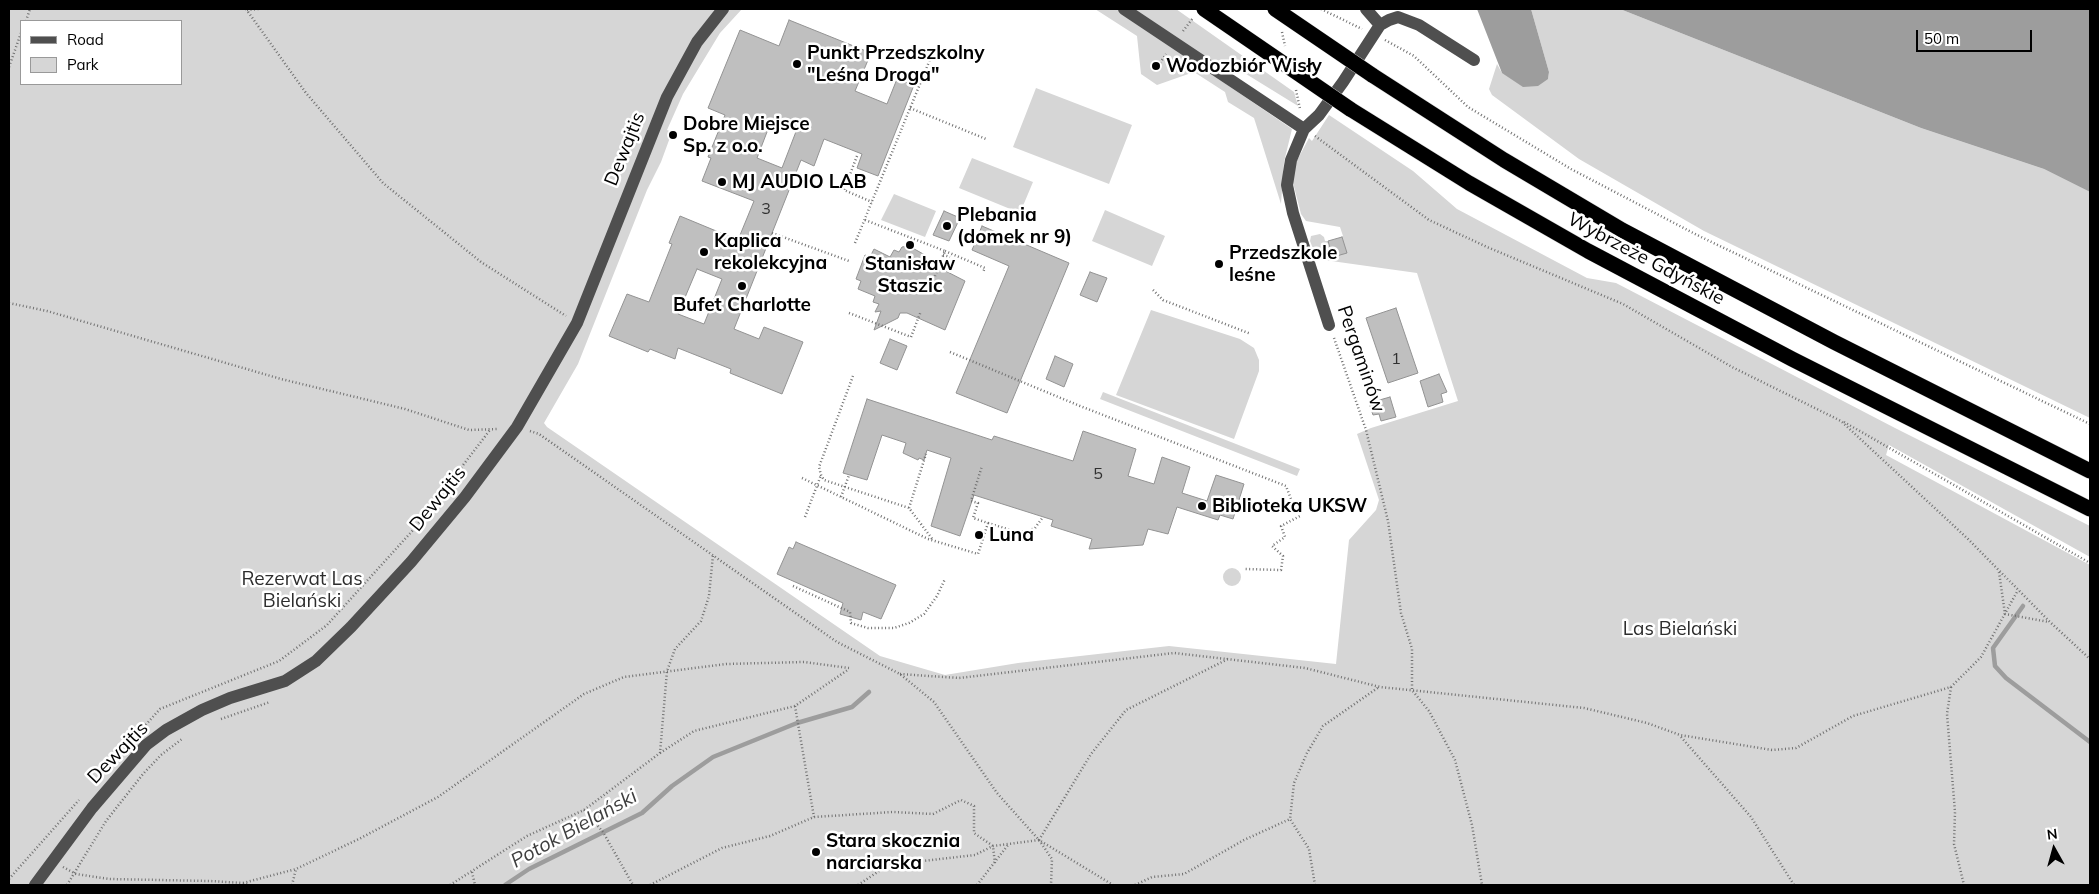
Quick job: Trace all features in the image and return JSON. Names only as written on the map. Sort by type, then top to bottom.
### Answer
[{"type":"highway","name":"Wybrzeże Gdyńskie","points":[[1275,9],[1372,75],[1504,160],[1630,234],[1808,328],[2090,471]]},
{"type":"highway","name":"Wybrzeże Gdyńskie","points":[[1200,12],[1469,183],[1588,251],[1792,359],[2090,509]]},
{"type":"lane","name":"Dewajtis","points":[[35,885],[104,794],[154,738],[202,710],[291,678],[316,661],[411,562],[465,497],[517,427],[576,323],[667,97],[698,42],[723,9]]},
{"type":"lane","points":[[1124,9],[1176,41],[1304,129],[1318,115],[1343,82],[1377,30],[1398,17],[1439,36],[1474,60]]},
{"type":"lane","points":[[1366,9],[1377,30]]},
{"type":"lane","name":"Pergaminów","points":[[1304,129],[1291,160],[1287,185],[1293,213],[1329,325]]},
{"type":"path","points":[[247,10],[259,9]]},
{"type":"path","points":[[1321,9],[1377,30],[1414,56],[1468,108],[1571,169],[1697,235],[2090,424]]},
{"type":"path","points":[[247,10],[306,93],[383,183],[481,262],[576,323]]},
{"type":"path","points":[[1176,41],[1200,12]]},
{"type":"path","points":[[9,67],[20,36]]},
{"type":"path","points":[[855,243],[931,56]]},
{"type":"path","points":[[910,108],[986,139]]},
{"type":"path","points":[[1329,145],[1409,207],[1429,220],[1487,247],[1623,304],[1732,367],[1841,420],[2090,563]]},
{"type":"path","points":[[858,156],[844,190],[872,202]]},
{"type":"path","points":[[864,220],[985,268],[983,272]]},
{"type":"path","points":[[772,233],[849,261]]},
{"type":"path","points":[[935,276],[945,251]]},
{"type":"path","points":[[943,255],[950,258]]},
{"type":"path","points":[[1153,290],[1163,300],[1251,334]]},
{"type":"path","points":[[9,303],[47,311],[281,379],[405,409],[469,430],[517,427],[539,434],[837,642],[900,674],[934,702],[997,793],[1039,840],[1052,858],[1051,885]]},
{"type":"path","points":[[849,313],[911,337],[921,311]]},
{"type":"path","name":"Pergaminów","points":[[1329,325],[1366,430],[1388,521],[1401,613],[1412,649],[1412,690]]},
{"type":"path","points":[[950,352],[1080,406],[1286,486],[1293,504],[1301,508],[1300,516],[1281,526],[1284,537],[1272,546],[1283,556],[1281,570],[1245,569]]},
{"type":"path","points":[[853,376],[819,467],[821,475],[824,480],[909,508],[933,541]]},
{"type":"path","points":[[1841,420],[1968,539],[2050,622],[2090,659]]},
{"type":"path","points":[[140,731],[160,709],[279,661],[327,626],[414,530],[490,430]]},
{"type":"path","points":[[909,508],[926,454]]},
{"type":"path","points":[[982,466],[970,501],[978,503],[973,518],[1018,532],[1035,528],[1044,517]]},
{"type":"path","points":[[841,497],[849,474]]},
{"type":"path","points":[[805,517],[821,475]]},
{"type":"path","points":[[802,478],[933,541],[978,554],[988,523]]},
{"type":"path","points":[[660,753],[667,671],[675,649],[702,621],[709,596],[713,555]]},
{"type":"path","points":[[1999,571],[2005,614]]},
{"type":"path","points":[[793,586],[850,612],[850,623],[868,628],[894,628],[909,623],[924,614],[937,596],[945,579]]},
{"type":"path","points":[[900,674],[959,678],[1174,653],[1305,668],[1380,686],[1584,708],[1647,723],[1680,736],[1772,750],[1796,748],[1853,716],[1951,687],[1981,657],[2018,590]]},
{"type":"path","points":[[2005,614],[2050,622]]},
{"type":"path","points":[[1039,840],[1090,754],[1126,710],[1230,658]]},
{"type":"path","points":[[68,870],[76,874],[109,879],[243,883],[296,869],[359,839],[438,797],[584,694],[624,677],[726,664],[804,662],[849,668],[795,706],[694,730],[584,810],[527,836],[450,885]]},
{"type":"path","points":[[1315,885],[1309,849],[1290,819],[1294,783],[1307,753],[1323,726],[1380,686]]},
{"type":"path","points":[[1951,687],[1948,714],[1955,812],[1954,844],[1964,885]]},
{"type":"path","points":[[1412,690],[1430,711],[1455,760],[1472,825],[1482,885]]},
{"type":"path","points":[[795,706],[814,817]]},
{"type":"path","points":[[1680,736],[1752,817],[1794,885]]},
{"type":"path","points":[[9,879],[81,797]]},
{"type":"path","points":[[650,885],[722,848],[770,836],[814,817],[893,812],[933,814],[961,800],[974,806],[974,834],[992,846],[995,864]]},
{"type":"path","points":[[584,810],[603,832],[633,885]]},
{"type":"path","points":[[1135,885],[1152,876],[1184,874],[1244,840],[1290,819]]},
{"type":"path","points":[[858,885],[888,865],[975,856],[992,846],[1039,840],[1113,885]]},
{"type":"path","points":[[977,885],[1008,845]]},
{"type":"path","points":[[292,885],[296,869]]},
{"type":"path","points":[[472,871],[475,885]]},
{"type":"path","points":[[243,883],[249,885]]},
{"type":"green space","name":"Las Bielański","points":[[9,9],[742,9],[720,33],[683,94],[667,130],[672,132],[661,162],[647,190],[578,364],[544,423],[547,427],[880,656],[945,675],[1018,663],[1169,646],[1336,664],[1349,540],[1376,510],[1379,500],[1357,434],[1458,401],[1417,273],[1317,259],[1310,241],[1311,236],[1320,234],[1324,237],[1325,241],[1328,241],[1333,257],[1346,253],[1343,236],[1340,227],[1306,221],[1301,214],[1292,179],[1294,166],[1309,138],[1312,141],[1329,115],[1413,171],[1457,209],[1587,278],[1616,283],[1895,428],[2090,526],[2090,557],[1889,445],[1886,455],[2090,565],[2090,885],[9,885]]},
{"type":"green space","points":[[1095,9],[1176,9],[1294,92],[1298,106],[1225,61],[1226,84],[1292,129],[1284,162],[1281,204],[1254,118],[1228,102],[1225,92],[1194,72],[1157,85],[1141,74],[1137,36]]},
{"type":"green space","points":[[1531,9],[1620,9],[1921,128],[2044,169],[2090,192],[2090,418],[1704,231],[1579,159],[1492,95],[1489,89],[1497,64],[1502,73],[1548,79],[1549,72]]},
{"type":"green space","points":[[1036,88],[1132,125],[1109,184],[1013,147]]},
{"type":"green space","points":[[972,158],[1033,182],[1020,213],[959,188]]},
{"type":"green space","points":[[894,194],[936,211],[925,237],[881,220]]},
{"type":"green space","points":[[1105,210],[1165,236],[1152,266],[1092,241]]},
{"type":"green space","points":[[1151,310],[1240,339],[1254,348],[1259,360],[1259,371],[1234,439],[1116,395]]},
{"type":"green space","points":[[1103,392],[1300,469],[1297,476],[1100,399]]},
{"type":"green space","points":[[1232,568],[1238,571],[1241,577],[1238,583],[1232,586],[1226,583],[1223,577],[1226,571]]},
{"type":"shaded area","points":[[1477,9],[1531,9],[1549,72],[1548,79],[1538,86],[1523,87],[1502,73]]},
{"type":"shaded area","points":[[1620,9],[2090,9],[2090,192],[2044,169],[1921,128]]},
{"type":"building","points":[[789,20],[871,53],[855,91],[887,104],[897,79],[914,85],[878,176],[857,168],[862,154],[824,139],[814,166],[801,160],[734,329],[759,339],[764,327],[803,342],[782,394],[730,373],[731,369],[678,348],[675,359],[650,349],[648,352],[609,336],[627,294],[649,302],[672,244],[669,243],[680,216],[738,240],[754,201],[702,181],[711,158],[708,157],[725,115],[708,108],[740,30],[779,46]],"holes":[[[772,119],[797,129],[782,168],[757,158]],[[697,269],[722,279],[704,324],[678,314]]]},
{"type":"building","name":"Plebania (domek nr 9)","points":[[944,211],[960,218],[949,241],[933,235]]},
{"type":"building","points":[[982,226],[1069,263],[1007,413],[956,393],[1009,266],[972,250]]},
{"type":"building","points":[[1342,237],[1347,253],[1333,257],[1328,241]]},
{"type":"building","points":[[909,246],[925,255],[930,263],[965,281],[945,330],[907,313],[900,313],[898,318],[874,330],[881,311],[875,312],[879,304],[873,302],[875,296],[858,289],[861,281],[856,279],[865,255],[870,257],[874,249],[890,257],[894,250],[899,252],[902,247]]},
{"type":"building","points":[[1090,272],[1107,278],[1097,302],[1080,295]]},
{"type":"building","points":[[1396,308],[1418,373],[1388,383],[1366,318]]},
{"type":"building","points":[[890,339],[907,346],[897,370],[880,363]]},
{"type":"building","points":[[1055,356],[1073,364],[1064,387],[1046,379]]},
{"type":"building","points":[[1439,374],[1447,392],[1441,394],[1443,402],[1428,407],[1420,381]]},
{"type":"building","points":[[1390,397],[1396,417],[1381,421],[1379,414],[1373,415],[1369,403]]},
{"type":"building","points":[[867,399],[992,440],[994,436],[1073,461],[1083,431],[1136,449],[1128,476],[1154,484],[1162,457],[1190,467],[1182,493],[1207,501],[1216,475],[1244,484],[1233,519],[1220,515],[1218,520],[1177,507],[1168,534],[1148,529],[1143,545],[1089,549],[1092,539],[1051,526],[1053,520],[974,495],[960,536],[931,526],[951,458],[927,450],[924,460],[919,458],[918,460],[903,453],[906,443],[882,435],[867,480],[843,473]]},
{"type":"building","points":[[796,542],[896,585],[881,619],[863,612],[861,620],[840,614],[843,603],[777,574],[789,547],[793,549]]},
{"type":"waterway","points":[[2023,606],[1993,648],[1995,666],[2006,678],[2090,742]]},
{"type":"waterway","name":"Potok Bielański","points":[[505,885],[529,869],[642,813],[672,786],[713,757],[797,723],[852,707],[869,692]]},
{"type":"place","name":"Punkt Przedszkolny \"Leśna Droga\"","points":[[797,64]]},
{"type":"place","name":"Wodozbiór Wisły","points":[[1156,66]]},
{"type":"place","name":"Dobre Miejsce Sp. z o.o.","points":[[673,135]]},
{"type":"place","name":"MJ AUDIO LAB","points":[[722,182]]},
{"type":"place","name":"Plebania (domek nr 9)","points":[[947,226]]},
{"type":"place","name":"Stanisław Staszic","points":[[910,245]]},
{"type":"place","name":"Kaplica rekolekcyjna","points":[[704,252]]},
{"type":"place","name":"Przedszkole leśne","points":[[1219,264]]},
{"type":"place","name":"Bufet Charlotte","points":[[742,286]]},
{"type":"place","name":"Biblioteka UKSW","points":[[1202,506]]},
{"type":"place","name":"Luna","points":[[979,535]]},
{"type":"place","name":"Stara skocznia narciarska","points":[[816,852]]},
{"type":"park label","name":"Rezerwat Las Bielański","points":[[302,590]]}]
